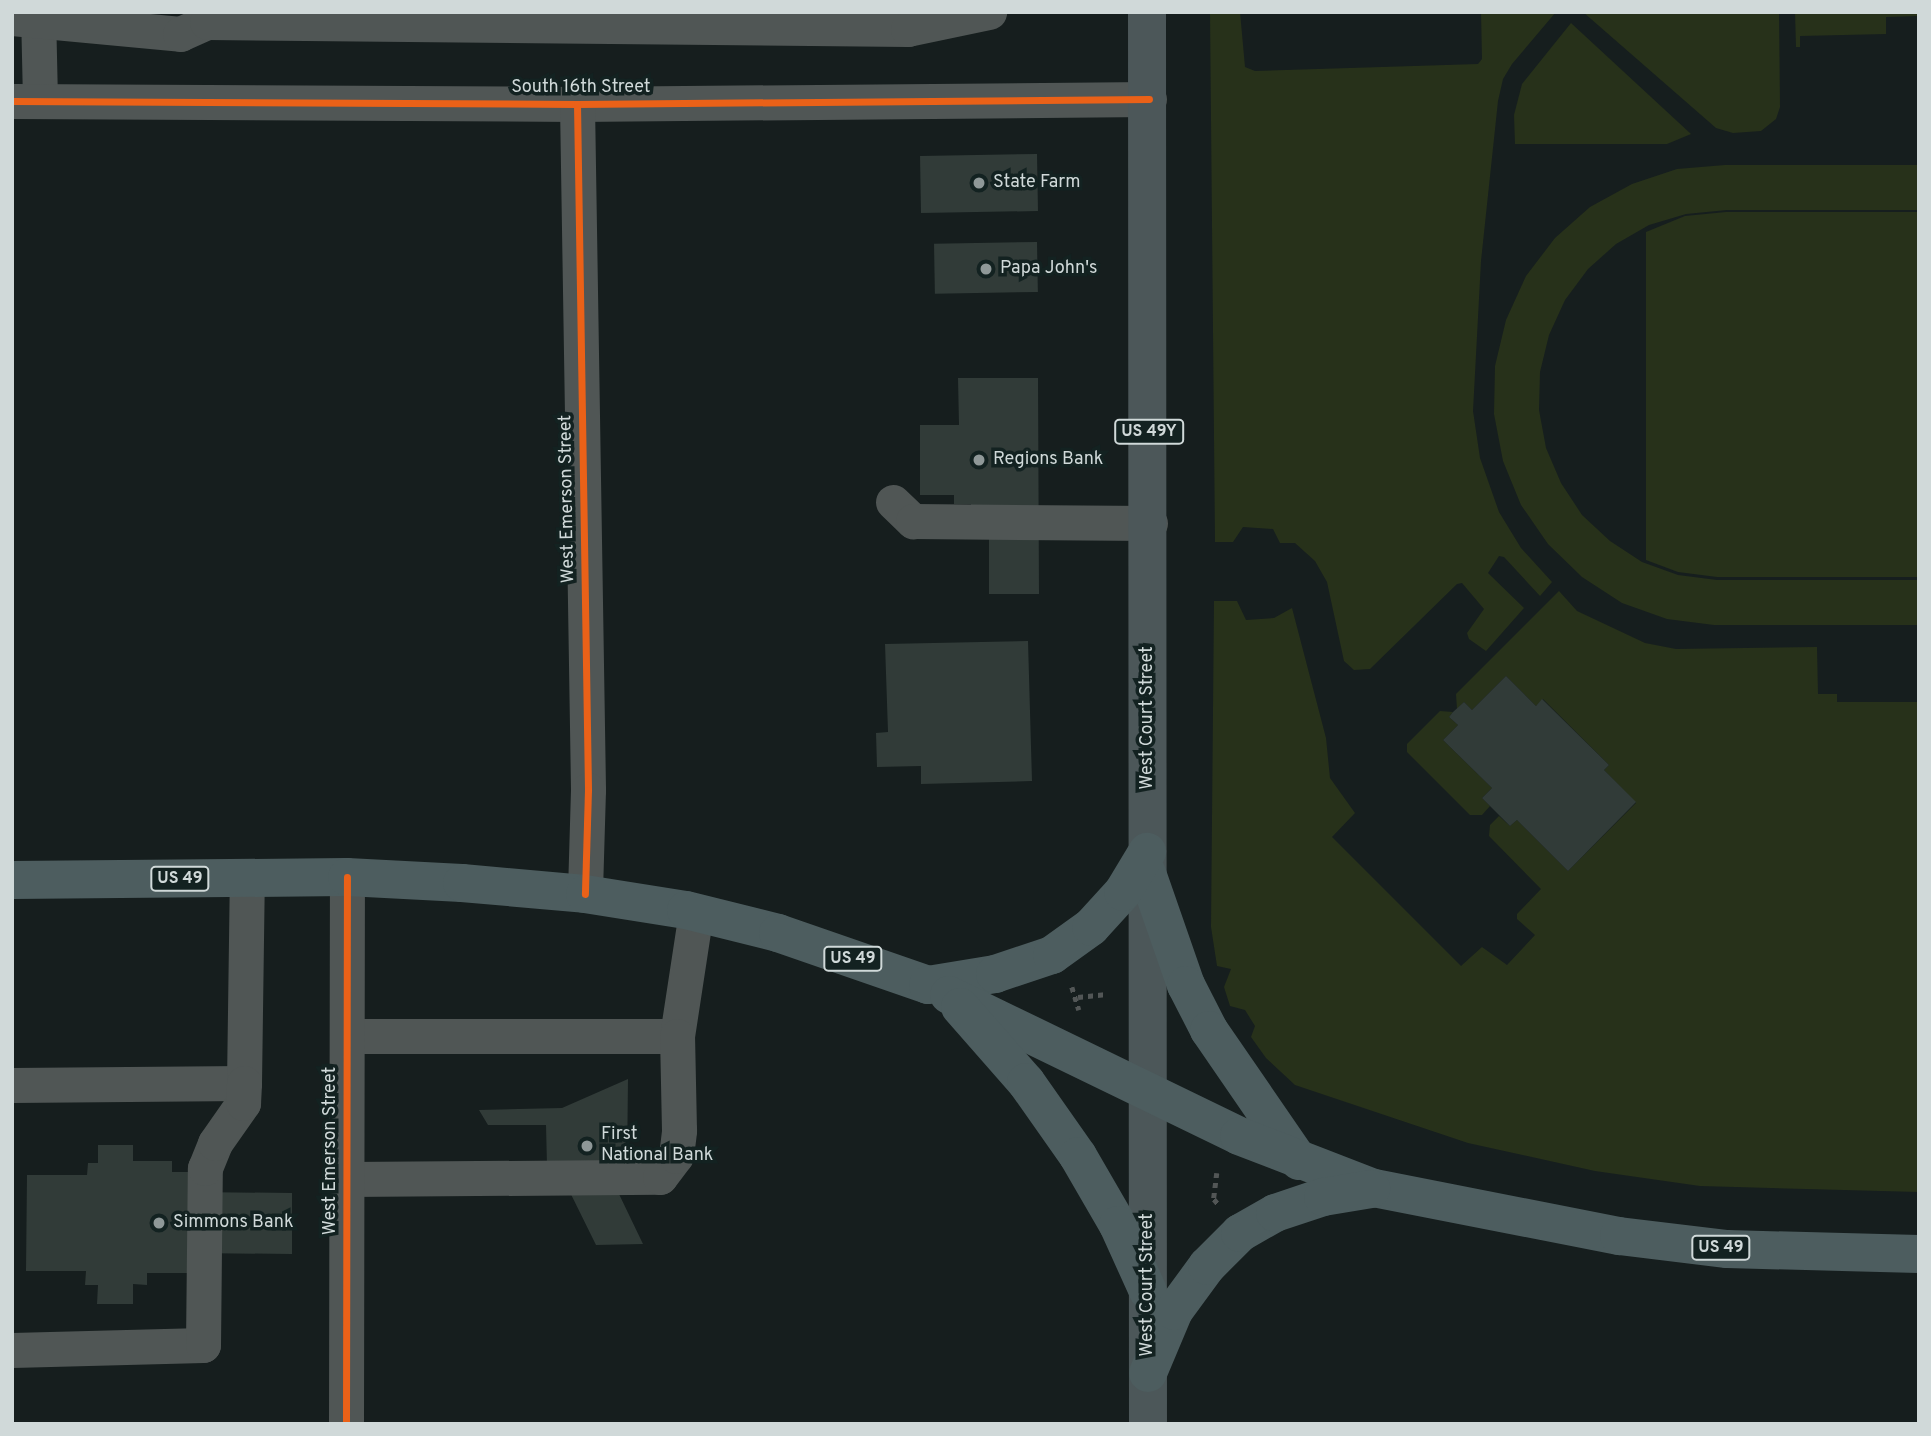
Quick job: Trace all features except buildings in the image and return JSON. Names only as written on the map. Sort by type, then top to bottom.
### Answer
[{"type":"highway","points":[[1147,863],[1091,927],[1052,955],[938,990],[1026,1082],[1078,1156],[1118,1225],[1148,1291]]},
{"type":"highway","points":[[1147,863],[1186,985],[1209,1030],[1298,1161]]},
{"type":"highway","name":"US 49","points":[[12,880],[347,877],[463,883],[585,894],[696,912],[778,933],[938,990],[1298,1161],[1374,1188],[1619,1236],[1727,1249],[1919,1254]]},
{"type":"highway","points":[[1148,1373],[1174,1311],[1207,1266],[1240,1233],[1275,1213],[1323,1197],[1374,1188]]},
{"type":"main road","name":"West Court Street","points":[[1147,12],[1150,523],[1147,863],[1148,1424]]},
{"type":"street","points":[[26,101],[29,17],[180,34],[207,22],[908,29],[989,12]]},
{"type":"street","name":"South 16th Street","points":[[26,101],[577,104],[1149,99]]},
{"type":"street","name":"West Emerson Street","points":[[577,104],[588,790],[585,894]]},
{"type":"street","points":[[893,502],[913,520],[1150,523]]},
{"type":"street","name":"West Emerson Street","points":[[346,1424],[347,877]]},
{"type":"street","points":[[12,1350],[203,1345],[205,1168],[215,1143],[243,1102],[247,878]]},
{"type":"street","points":[[348,1179],[660,1177],[676,1156],[677,1036],[696,912]]},
{"type":"street","points":[[346,1036],[677,1036]]},
{"type":"street","points":[[12,1085],[244,1083]]},
{"type":"path","points":[[1072,987],[1079,1010]]},
{"type":"path","points":[[1077,997],[1107,994]]},
{"type":"path","points":[[1217,1173],[1214,1199],[1221,1209]]},
{"type":"green space","points":[[1210,12],[1240,12],[1245,67],[1255,71],[1478,64],[1482,59],[1481,12],[1556,12],[1512,64],[1503,79],[1498,101],[1481,261],[1473,411],[1480,458],[1499,512],[1521,548],[1552,582],[1540,596],[1504,557],[1499,556],[1488,573],[1524,608],[1486,651],[1469,639],[1467,633],[1484,609],[1462,583],[1457,584],[1370,669],[1354,670],[1344,661],[1327,582],[1315,561],[1295,543],[1280,543],[1273,529],[1243,527],[1233,542],[1215,542]]},
{"type":"green space","points":[[1583,12],[1779,12],[1780,107],[1776,119],[1761,131],[1733,133],[1716,128]]},
{"type":"green space","points":[[1795,12],[1919,12],[1919,16],[1886,17],[1886,34],[1800,36],[1800,47],[1796,47]]},
{"type":"green space","points":[[1571,23],[1691,134],[1667,144],[1515,144],[1514,115],[1522,84]]},
{"type":"green space","points":[[1725,165],[1919,165],[1919,210],[1727,210],[1686,214],[1649,225],[1616,244],[1588,269],[1565,300],[1549,335],[1540,372],[1539,410],[1546,448],[1561,483],[1582,515],[1610,541],[1642,562],[1678,575],[1717,580],[1919,580],[1919,625],[1714,625],[1667,619],[1622,603],[1582,577],[1548,544],[1521,505],[1503,461],[1494,414],[1495,366],[1506,320],[1526,276],[1555,238],[1590,207],[1632,184],[1677,169]]},
{"type":"green space","points":[[1726,212],[1919,212],[1919,577],[1717,577],[1678,572],[1646,560],[1646,232],[1685,216]]},
{"type":"green space","points":[[1559,591],[1577,611],[1645,643],[1676,649],[1817,647],[1818,694],[1837,694],[1837,702],[1919,702],[1919,1192],[1700,1186],[1595,1171],[1468,1143],[1295,1085],[1266,1058],[1251,1037],[1255,1026],[1245,1010],[1230,1006],[1224,987],[1231,969],[1217,966],[1211,927],[1214,601],[1237,601],[1246,620],[1274,618],[1292,608],[1326,738],[1330,778],[1355,813],[1332,837],[1461,966],[1482,947],[1507,965],[1535,935],[1517,919],[1517,914],[1541,889],[1489,836],[1490,825],[1499,816],[1510,826],[1517,820],[1568,871],[1636,803],[1604,770],[1609,765],[1543,699],[1536,706],[1506,676],[1472,710],[1464,702],[1457,709],[1456,694]]},
{"type":"green space","points":[[1440,711],[1453,712],[1449,717],[1458,725],[1443,740],[1492,788],[1482,798],[1490,806],[1482,815],[1470,815],[1407,752],[1407,744]]},
{"type":"cycle path","points":[[12,101],[577,104],[1149,99]]},
{"type":"cycle path","points":[[577,104],[588,790],[585,894]]},
{"type":"cycle path","points":[[346,1424],[347,877]]},
{"type":"place","name":"State Farm","points":[[979,183]]},
{"type":"place","name":"Papa John's","points":[[986,269]]},
{"type":"place","name":"Regions Bank","points":[[979,460]]},
{"type":"place","name":"First National Bank","points":[[587,1146]]},
{"type":"place","name":"Simmons Bank","points":[[159,1223]]}]
